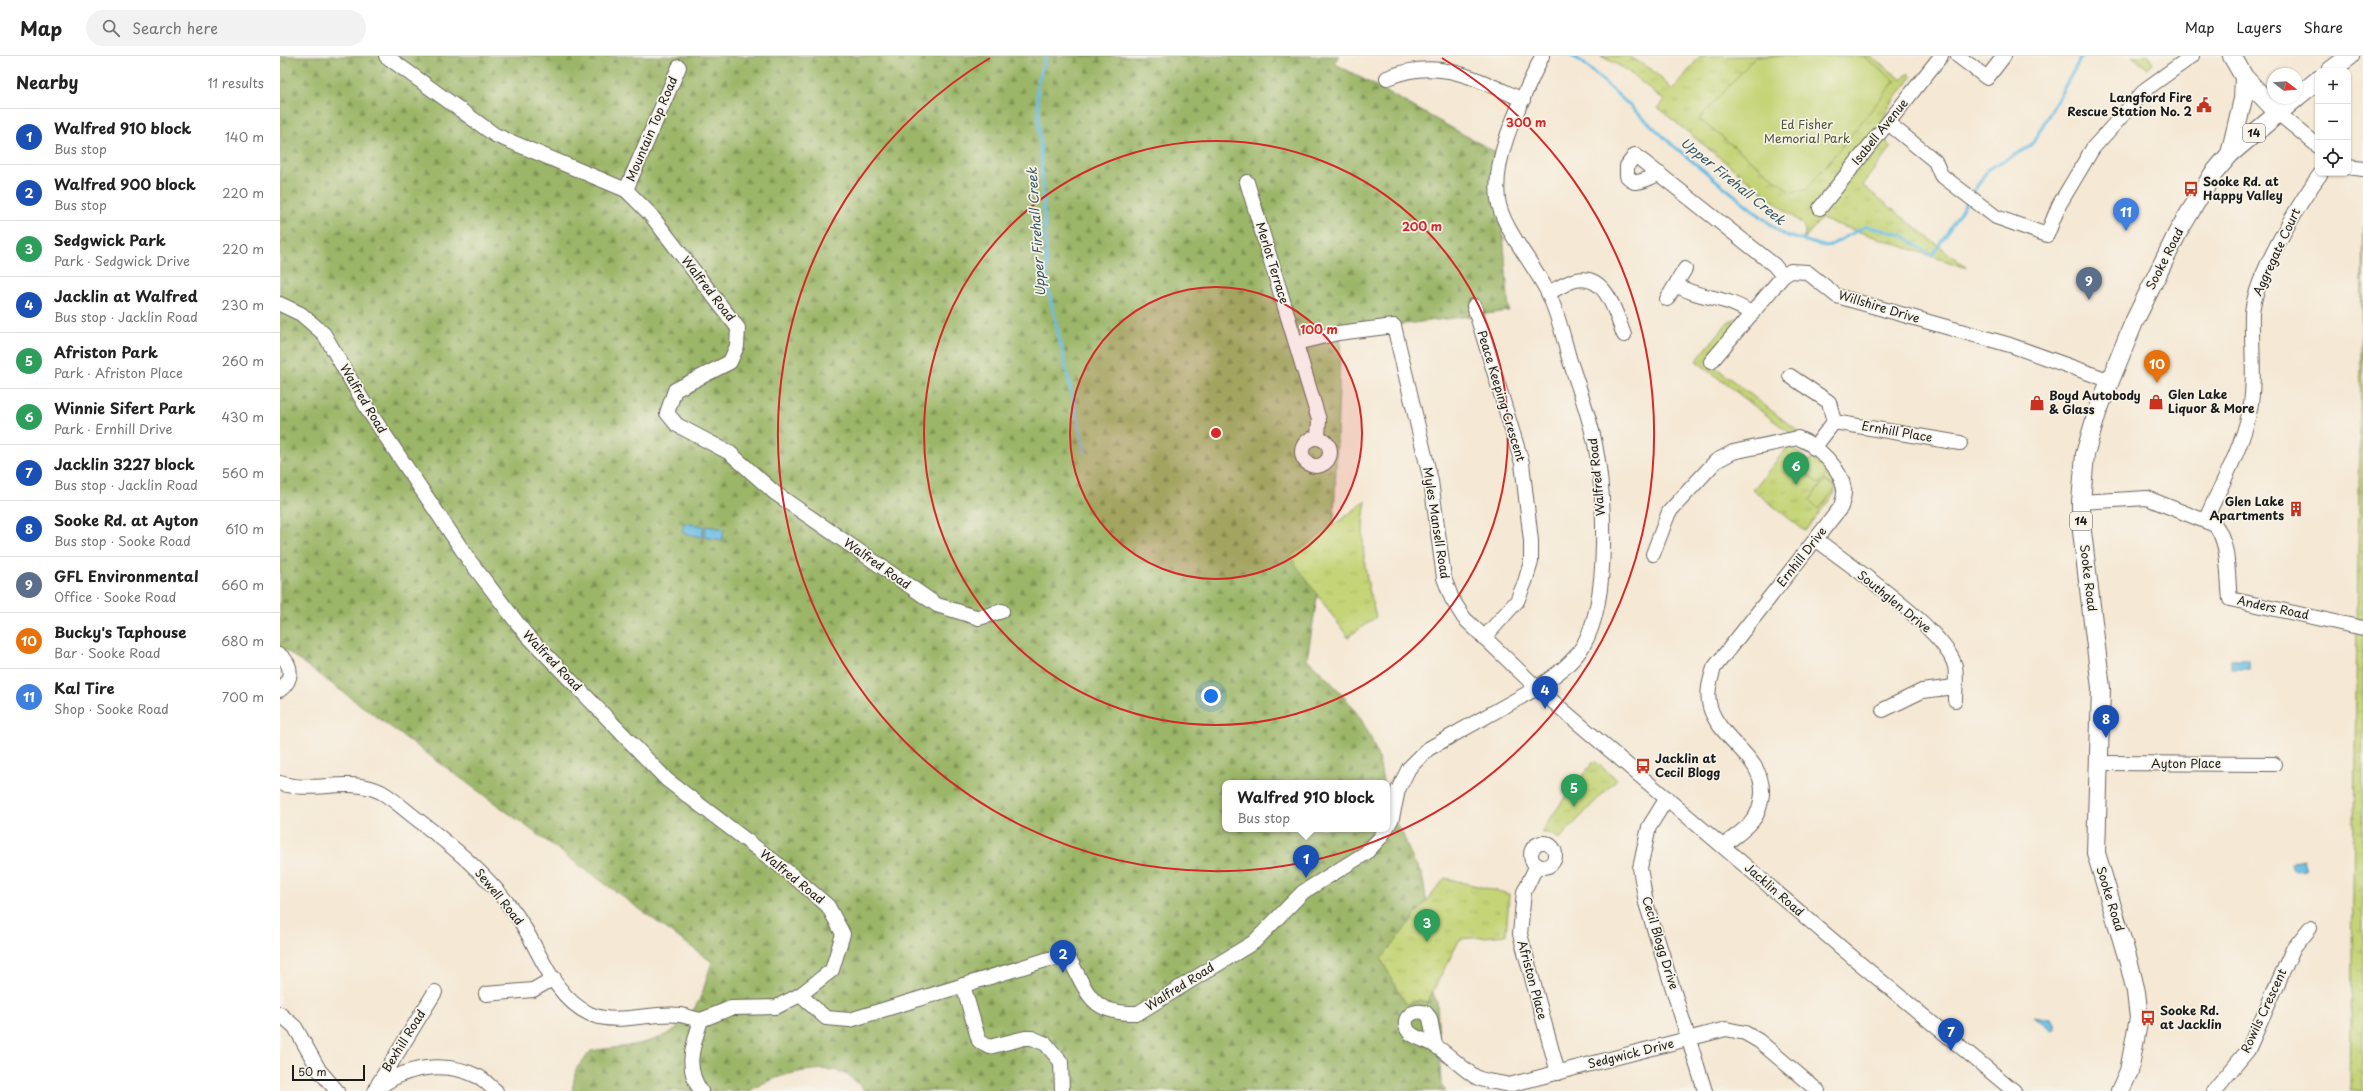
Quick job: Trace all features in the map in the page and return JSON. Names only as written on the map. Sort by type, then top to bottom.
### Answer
[{"type":"main road","points":[[2232,56],[2244,77],[2278,113]]},
{"type":"main road","points":[[2334,68],[2350,56]]},
{"type":"main road","points":[[2230,154],[2243,99],[2244,77]]},
{"type":"main road","name":"Sooke Road","points":[[2303,93],[2315,83]]},
{"type":"main road","name":"Sooke Road","points":[[2120,1091],[2129,1071],[2139,1018],[2136,992],[2129,963],[2096,853],[2101,688],[2081,523],[2081,502],[2085,454],[2097,413],[2134,322],[2178,232],[2213,174],[2230,154],[2289,104]]},
{"type":"street","name":"Walfred Road","points":[[386,56],[495,135],[626,190],[650,214],[738,328],[737,346],[730,362],[675,390],[667,413],[677,426],[730,453],[775,493],[937,605],[979,618],[1002,610]]},
{"type":"street","name":"Walfred Road","points":[[1390,821],[1398,790],[1409,768],[1428,749],[1537,688],[1553,677],[1575,657],[1584,644],[1590,630],[1600,594],[1602,535],[1601,492],[1596,445],[1548,293],[1504,219],[1498,200],[1498,174],[1504,147],[1542,56]]},
{"type":"street","name":"Isabell Avenue","points":[[1820,208],[1940,56]]},
{"type":"street","points":[[1958,56],[1987,78],[2004,56]]},
{"type":"street","points":[[1888,123],[1935,161],[1941,175],[1996,217],[2047,235],[2059,205],[2093,148],[2146,89],[2192,56]]},
{"type":"street","points":[[1387,78],[1406,68],[1419,64],[1453,66],[1523,100]]},
{"type":"street","name":"Mountain Top Road","points":[[626,190],[679,67]]},
{"type":"street","points":[[2278,113],[2315,144]]},
{"type":"street","points":[[2351,168],[2363,170]]},
{"type":"street","points":[[1660,174],[1776,267],[1783,276],[1711,362]]},
{"type":"street","name":"Aggregate Court","points":[[2205,521],[2244,432],[2250,413],[2252,314],[2255,294],[2298,206],[2319,176]]},
{"type":"street","name":"Merlot Terrace","points":[[1247,182],[1319,420],[1318,437]]},
{"type":"street","points":[[1667,299],[1685,269]]},
{"type":"street","name":"Willshire Drive","points":[[1783,276],[1791,271],[1807,272],[1837,296],[2010,345],[2111,381]]},
{"type":"street","points":[[1548,293],[1577,280],[1591,280],[1605,290],[1624,336]]},
{"type":"street","points":[[1676,285],[1685,290],[1733,302],[1752,314]]},
{"type":"street","name":"Walfred Road","points":[[280,304],[301,314],[324,334],[370,413],[469,560],[525,634],[667,780],[792,875],[828,906],[843,934],[832,970],[800,995],[826,1018],[850,1020],[1049,959],[1061,958],[1071,962],[1090,998],[1104,1009],[1118,1014],[1138,1013],[1254,942],[1304,892],[1366,853],[1384,832]]},
{"type":"street","name":"Peace Keeping Crescent","points":[[1474,306],[1522,464],[1531,541],[1531,562],[1517,601],[1484,638]]},
{"type":"street","name":"Myles Mansell Road","points":[[1296,343],[1338,333],[1394,326],[1431,481],[1444,578],[1452,599],[1464,618],[1537,688]]},
{"type":"street","points":[[1790,376],[1829,402],[1834,422],[1814,448]]},
{"type":"street","name":"Ernhill Place","points":[[1834,422],[1960,443]]},
{"type":"street","name":"Ernhill Drive","points":[[1653,554],[1664,518],[1724,456],[1791,438],[1805,441],[1814,448],[1838,474],[1844,490],[1841,507],[1817,540],[1714,668],[1708,689],[1710,707],[1722,728],[1757,769],[1762,787],[1761,803],[1753,820],[1722,846]]},
{"type":"street","name":"Anders Road","points":[[2081,502],[2147,498],[2205,521],[2215,526],[2222,534],[2230,599],[2363,628]]},
{"type":"street","name":"Southglen Drive","points":[[1817,540],[1929,628],[1946,647],[1955,667],[1955,694],[1922,691],[1883,710]]},
{"type":"street","points":[[280,655],[285,659],[290,671],[288,682],[280,690]]},
{"type":"street","name":"Jacklin Road","points":[[1537,688],[1856,961],[2014,1091]]},
{"type":"street","name":"Ayton Place","points":[[2098,763],[2274,764]]},
{"type":"street","name":"Sewell Road","points":[[280,783],[304,788],[349,784],[382,792],[460,851],[488,879],[516,914],[563,993],[576,1007],[592,1015],[611,1018],[680,1015],[701,1020]]},
{"type":"street","name":"Cecil Blogg Drive","points":[[1667,798],[1649,827],[1640,868],[1646,903],[1690,1039],[1705,1091]]},
{"type":"street","name":"Afriston Place","points":[[1537,865],[1524,892],[1520,934],[1558,1073]]},
{"type":"street","name":"Rowils Crescent","points":[[2214,1091],[2248,1050],[2293,949],[2310,928]]},
{"type":"street","points":[[486,994],[533,990],[554,978]]},
{"type":"street","points":[[963,985],[979,1041],[990,1047],[1025,1038],[1032,1038],[1046,1044],[1061,1062],[1062,1091]]},
{"type":"street","name":"Bexhill Road","points":[[374,1091],[435,992]]},
{"type":"street","points":[[701,1091],[693,1080],[691,1053],[701,1020],[731,1008],[776,1007],[800,995]]},
{"type":"street","points":[[280,1014],[296,1027],[319,1070],[336,1091]]},
{"type":"street","name":"Sedgwick Drive","points":[[1434,1045],[1477,1077],[1509,1085],[1726,1029],[1745,1033],[1759,1041],[1818,1091]]},
{"type":"street","points":[[374,1091],[387,1081],[405,1071],[431,1067],[455,1069],[480,1078],[496,1091]]},
{"type":"green space","points":[[280,56],[1339,56],[1334,63],[1497,153],[1509,311],[1341,332],[1333,547],[1321,573],[1307,659],[1347,700],[1357,714],[1374,745],[1382,780],[1222,780],[1222,832],[1390,832],[1390,791],[1392,818],[1402,832],[1412,858],[1422,875],[1428,910],[1433,993],[1437,1003],[1441,1085],[1446,1091],[866,1091],[845,1073],[820,1069],[781,1076],[750,1091],[572,1091],[576,1069],[591,1051],[623,1047],[653,1040],[666,1035],[679,1026],[690,1015],[699,1000],[712,962],[280,646]]},
{"type":"green space","name":"Ed Fisher Memorial Park","points":[[1601,56],[1628,56],[1651,69],[1673,90],[1700,56],[1871,56],[1902,80],[1908,73],[1912,77],[1887,111],[1884,120],[1883,129],[1885,138],[1891,148],[1862,185],[1967,268],[1821,219],[1804,239],[1805,229],[1802,224],[1658,108],[1664,100],[1625,69]]},
{"type":"green space","points":[[1756,56],[1863,56],[1895,81],[1806,190],[1791,192],[1699,119]]},
{"type":"green space","points":[[2132,56],[2149,56],[2153,63],[2147,68]]},
{"type":"green space","points":[[2363,227],[2363,1091],[2350,1091]]},
{"type":"green space","points":[[1741,317],[1706,360],[1799,432],[1791,434],[1696,361],[1729,321]]},
{"type":"green space","points":[[1789,445],[1834,481],[1835,493],[1805,531],[1753,490]]},
{"type":"green space","points":[[1812,458],[1829,472],[1819,484],[1802,470]]},
{"type":"green space","points":[[1825,480],[1836,488],[1819,509],[1809,501]]},
{"type":"green space","points":[[1366,501],[1363,531],[1364,559],[1376,617],[1348,637],[1290,557]]},
{"type":"green space","points":[[1594,761],[1617,779],[1559,839],[1549,833],[1541,833],[1565,797]]},
{"type":"green space","points":[[1445,878],[1509,894],[1506,935],[1460,939],[1427,1002],[1420,1000],[1406,1004],[1381,959]]},
{"type":"water","points":[[684,523],[704,526],[702,537],[682,533]]},
{"type":"water","points":[[706,526],[724,529],[722,540],[704,537]]},
{"type":"water","points":[[2231,660],[2249,660],[2249,669],[2231,669]]},
{"type":"water","points":[[2303,860],[2306,869],[2293,870],[2291,863]]},
{"type":"water","points":[[2034,1016],[2051,1019],[2055,1024],[2055,1029],[2052,1031]]},
{"type":"waterway","name":"Upper Firehall Creek","points":[[1046,56],[1037,84],[1048,288],[1085,452]]},
{"type":"waterway","name":"Upper Firehall Creek","points":[[1571,56],[1581,61],[1676,148],[1784,235],[1827,247],[1866,226],[1902,235],[1932,256],[1968,200]]},
{"type":"waterway","name":"Upper Firehall Creek","points":[[1972,194],[1988,169],[2031,146],[2082,56]]},
{"type":"place","name":"Langford Fire Rescue Station No. 2","points":[[2204,105]]},
{"type":"place","name":"Sooke Rd. at Happy Valley","points":[[2191,189]]},
{"type":"place","name":"Kal Tire","points":[[2126,231]]},
{"type":"place","name":"GFL Environmental","points":[[2089,300]]},
{"type":"place","name":"Bucky's Taphouse","points":[[2157,383]]},
{"type":"place","name":"Glen Lake Liquor & More","points":[[2156,402]]},
{"type":"place","name":"Boyd Autobody & Glass","points":[[2037,403]]},
{"type":"place","name":"Winnie Sifert Park","points":[[1796,485]]},
{"type":"place","name":"Glen Lake Apartments","points":[[2296,509]]},
{"type":"place","name":"Jacklin at Walfred","points":[[1545,709]]},
{"type":"place","name":"Sooke Rd. at Ayton","points":[[2106,738]]},
{"type":"place","name":"Jacklin at Cecil Blogg","points":[[1643,766]]},
{"type":"place","name":"Afriston Park","points":[[1574,807]]},
{"type":"place","name":"Walfred 910 block","points":[[1306,878]]},
{"type":"place","name":"Sedgwick Park","points":[[1427,942]]},
{"type":"place","name":"Walfred 900 block","points":[[1063,973]]},
{"type":"place","name":"Sooke Rd. at Jacklin","points":[[2148,1018]]},
{"type":"place","name":"Jacklin 3227 block","points":[[1951,1051]]}]
